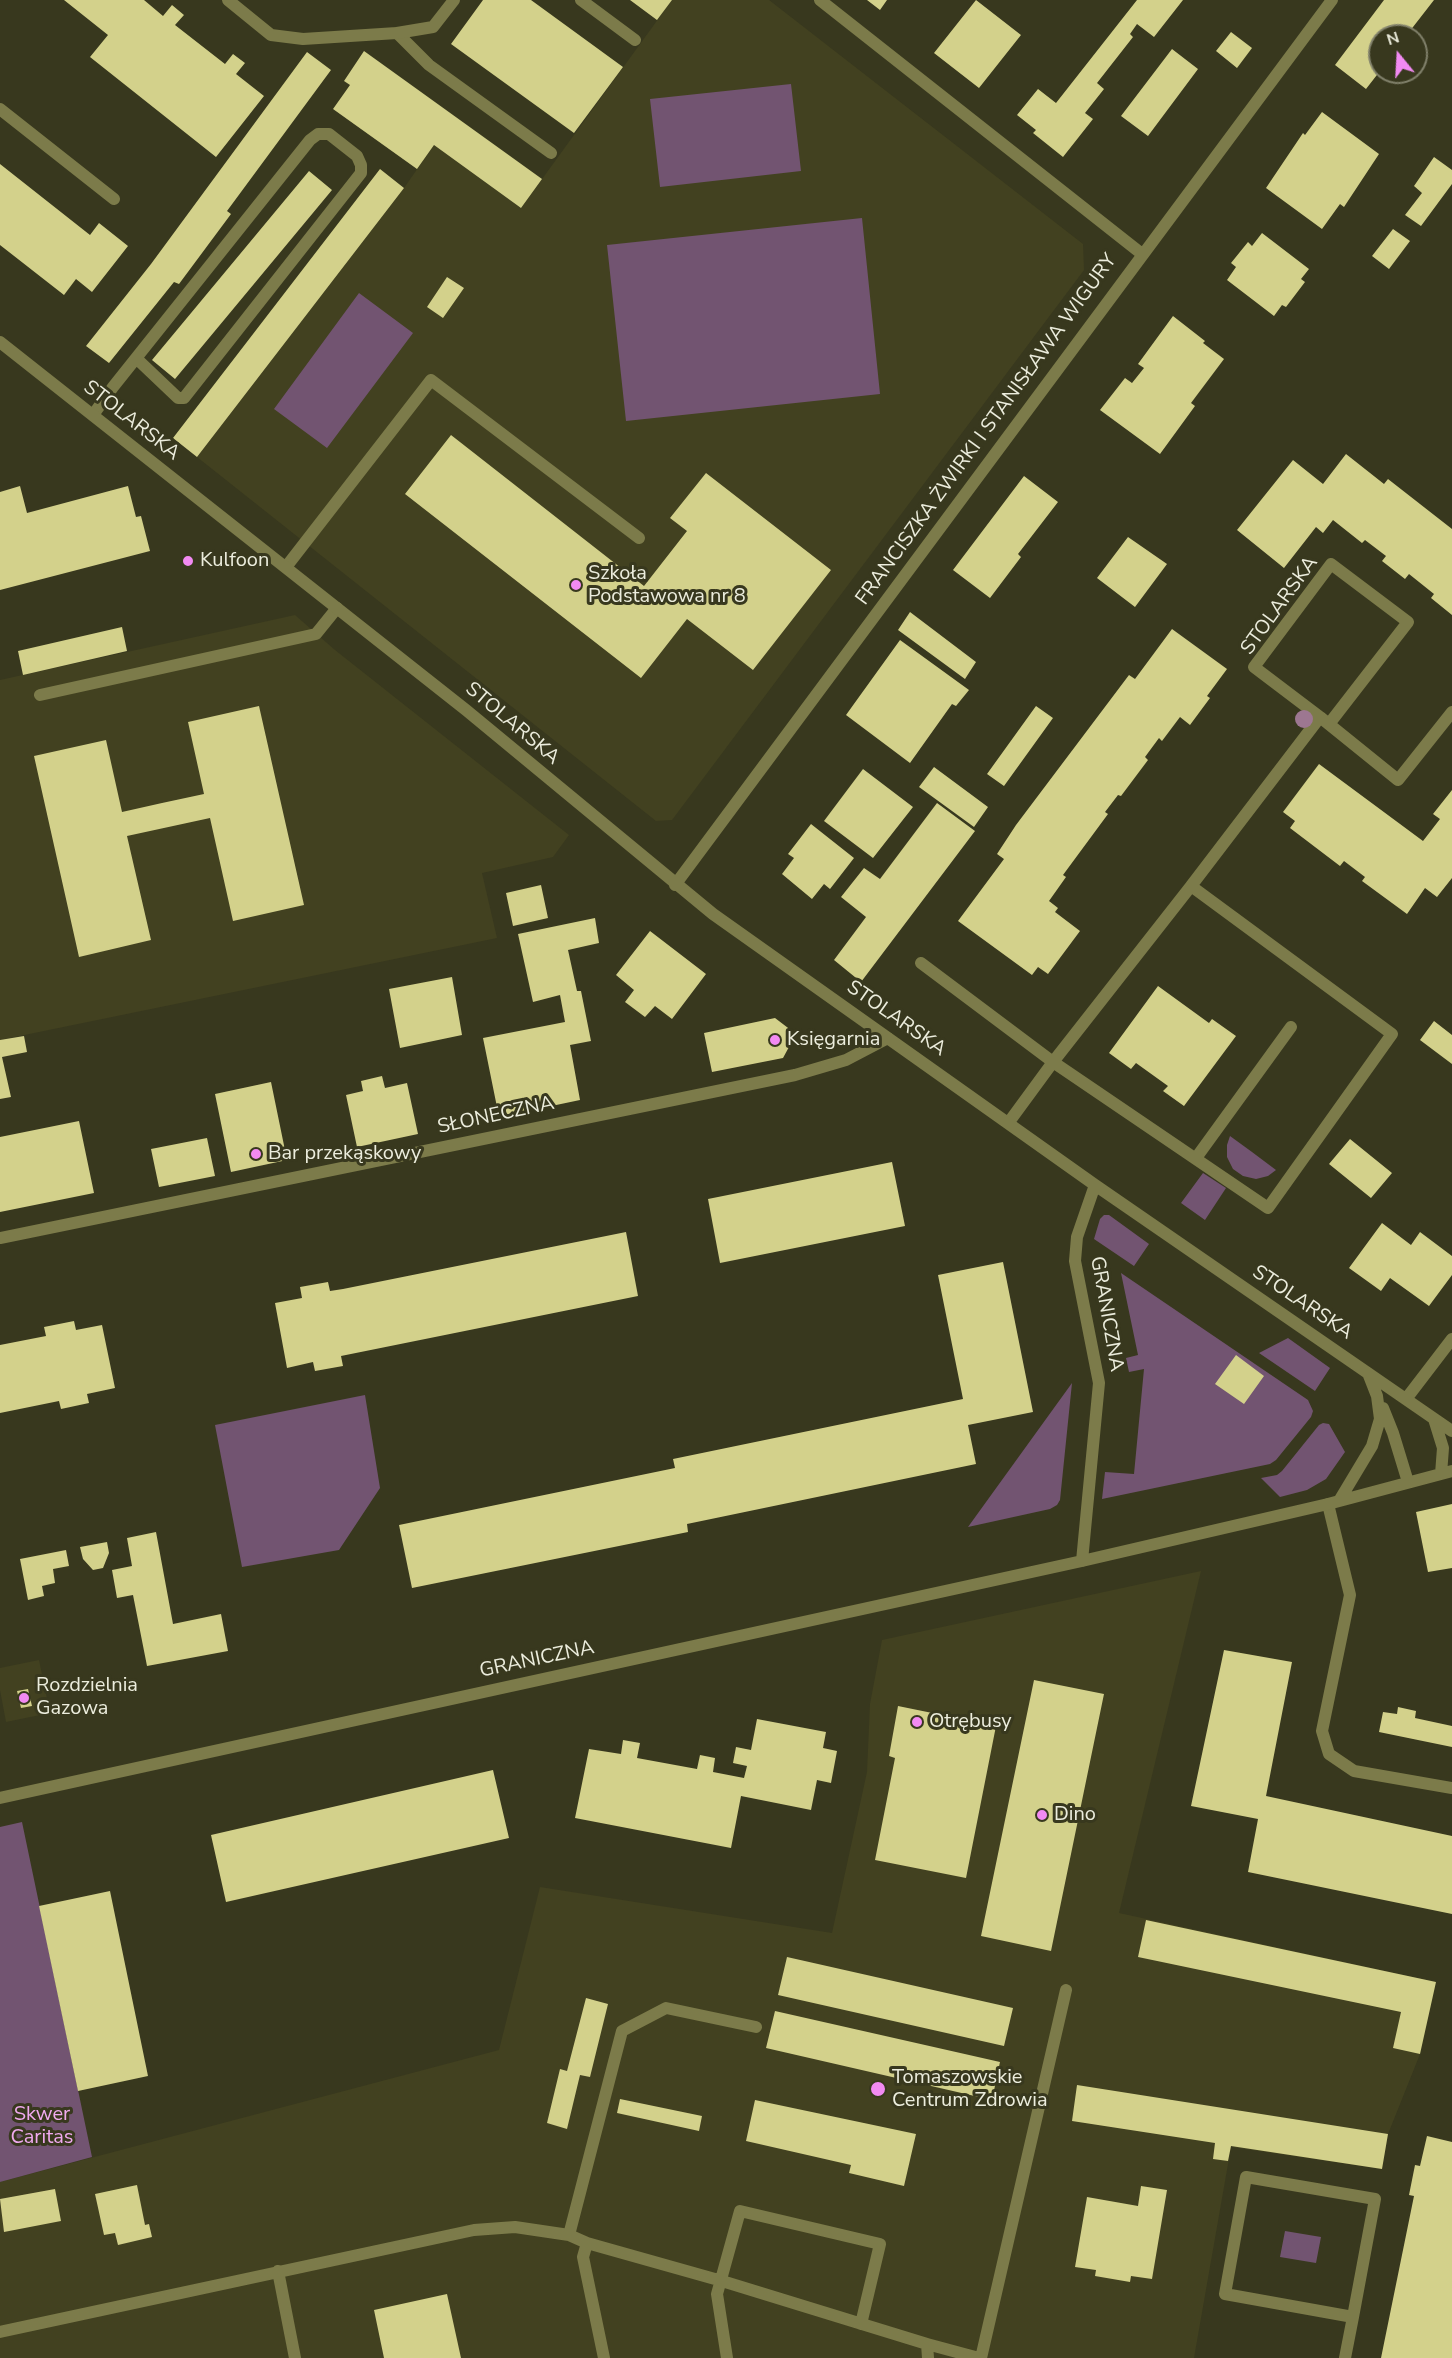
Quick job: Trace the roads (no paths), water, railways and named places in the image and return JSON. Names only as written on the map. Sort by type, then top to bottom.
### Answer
[{"type":"street","points":[[228,0],[271,35],[303,39],[397,33],[433,27],[454,0]]},
{"type":"street","points":[[581,0],[635,40]]},
{"type":"street","points":[[820,0],[1142,254]]},
{"type":"street","name":"FRANCISZKA ŻWIRKI I STANISŁAWA WIGURY","points":[[675,885],[1332,0]]},
{"type":"street","points":[[397,33],[429,65],[551,153]]},
{"type":"street","points":[[0,109],[114,199]]},
{"type":"street","points":[[93,415],[137,358],[310,140],[318,134],[329,134],[357,156],[361,165],[361,173],[184,398],[178,398],[137,358]]},
{"type":"street","name":"STOLARSKA","points":[[0,342],[466,710],[675,885],[1095,1185],[1452,1431]]},
{"type":"street","points":[[286,567],[431,380],[639,538]]},
{"type":"street","name":"STOLARSKA","points":[[1009,1122],[1191,886],[1325,721],[1408,622],[1331,564],[1254,667],[1325,721],[1398,780],[1452,712]]},
{"type":"street","points":[[40,695],[316,634],[338,608]]},
{"type":"street","points":[[921,963],[1053,1062],[1268,1208],[1392,1034],[1191,886]]},
{"type":"street","points":[[1196,1158],[1291,1026]]},
{"type":"street","name":"SŁONECZNA","points":[[0,1238],[795,1075],[846,1060],[888,1038]]},
{"type":"street","name":"GRANICZNA","points":[[1082,1561],[1099,1383],[1075,1261],[1077,1237],[1095,1185]]},
{"type":"street","points":[[1406,1399],[1452,1339]]},
{"type":"street","points":[[1367,1372],[1393,1433],[1408,1482]]},
{"type":"street","points":[[1377,1396],[1380,1419],[1372,1446],[1334,1503],[1350,1595],[1322,1731],[1329,1754],[1354,1771],[1452,1788]]},
{"type":"street","points":[[1434,1419],[1443,1448],[1447,1473]]},
{"type":"street","name":"GRANICZNA","points":[[0,1798],[1082,1561],[1334,1503],[1447,1473]]},
{"type":"street","points":[[0,2332],[474,2230],[515,2228],[569,2235],[587,2243],[980,2358],[1066,1990]]},
{"type":"street","points":[[569,2235],[622,2031],[666,2008],[756,2027]]},
{"type":"street","points":[[1345,2358],[1353,2317],[1375,2199],[1246,2177],[1225,2294],[1353,2317]]},
{"type":"street","points":[[728,2358],[717,2294],[740,2211],[880,2244],[861,2324]]},
{"type":"street","points":[[587,2243],[583,2257],[604,2358]]},
{"type":"street","points":[[278,2271],[295,2358]]},
{"type":"street","points":[[927,2344],[928,2358]]},
{"type":"place","name":"Kulfoon","points":[[188,561]]},
{"type":"place","name":"Szkoła Podstawowa nr 8","points":[[576,585]]},
{"type":"place","name":"Księgarnia","points":[[775,1040]]},
{"type":"place","name":"Bar przekąskowy","points":[[256,1154]]},
{"type":"place","name":"Rozdzielnia Gazowa","points":[[24,1698]]},
{"type":"place","name":"Otrębusy","points":[[917,1722]]},
{"type":"place","name":"Dino","points":[[1042,1815]]},
{"type":"place","name":"Tomaszowskie Centrum Zdrowia","points":[[878,2089]]},
{"type":"park label","name":"Skwer Caritas","points":[[42,2126]]}]
